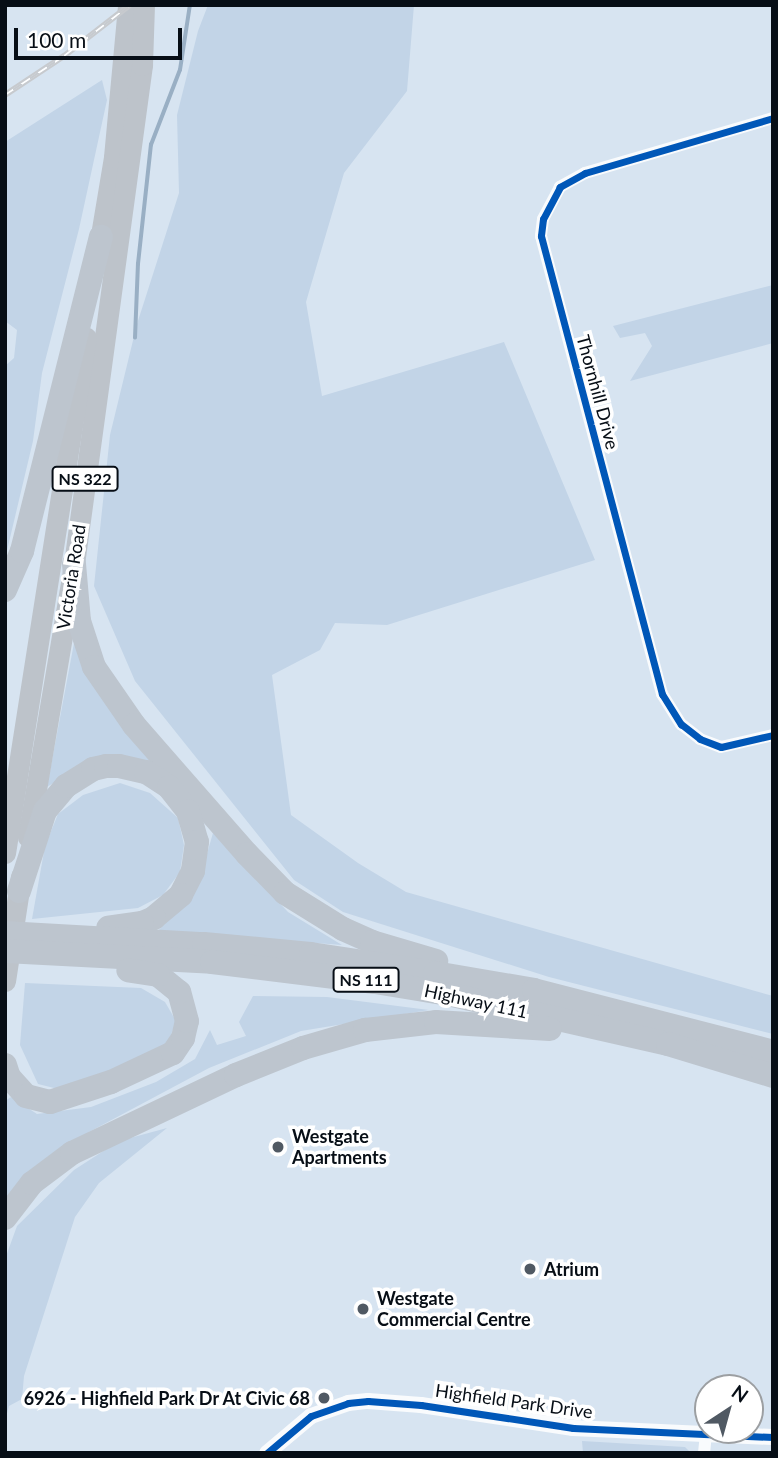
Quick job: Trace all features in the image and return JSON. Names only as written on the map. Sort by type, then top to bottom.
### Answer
[{"type":"highway","points":[[5,590],[22,551],[100,237]]},
{"type":"highway","points":[[74,564],[79,621],[93,667],[134,725],[285,893],[343,929],[372,942],[534,990]]},
{"type":"highway","points":[[19,891],[45,811],[66,786],[93,769],[119,766],[146,772],[169,788],[188,811],[194,826],[197,856],[187,886],[173,904],[142,923],[41,935]]},
{"type":"highway","name":"Highway 111","points":[[5,933],[204,944],[311,954],[534,990],[773,1052]]},
{"type":"highway","name":"Highway 111","points":[[5,951],[212,962],[375,982],[448,994],[668,1044],[773,1076]]},
{"type":"highway","points":[[5,1065],[9,1077],[26,1096],[42,1101],[59,1101],[165,1059],[183,1038],[186,1010],[179,992],[167,979],[149,972],[97,966],[59,954]]},
{"type":"highway","points":[[5,1218],[32,1183],[72,1153],[236,1075],[303,1048],[365,1030],[436,1022],[546,1029],[638,1047],[668,1044]]},
{"type":"main road","name":"Victoria Road","points":[[5,853],[123,79],[128,5]]},
{"type":"main road","name":"Victoria Road","points":[[5,981],[74,564],[142,65],[144,5]]},
{"type":"street","name":"Thornhill Drive","points":[[773,118],[585,173],[560,187],[552,198],[543,219],[541,236],[662,694],[681,724],[700,739],[721,747],[773,735]]},
{"type":"street","name":"Highfield Park Drive","points":[[267,1453],[311,1416],[357,1402],[421,1405],[573,1428],[694,1433]]},
{"type":"shaded area","points":[[208,5],[414,5],[407,91],[344,173],[306,302],[322,396],[504,342],[595,560],[387,625],[335,623],[320,650],[272,675],[291,815],[358,863],[406,892],[773,996],[773,1034],[549,977],[343,912],[294,880],[135,681],[94,586],[110,435],[137,324],[179,193],[177,115],[198,31]]},
{"type":"shaded area","points":[[102,80],[107,100],[79,229],[42,373],[33,441],[5,559],[5,366],[14,358],[17,330],[5,321],[5,142]]},
{"type":"shaded area","points":[[773,285],[773,343],[630,381],[652,346],[645,333],[620,338],[613,326]]},
{"type":"shaded area","points":[[74,643],[163,770],[82,765],[47,787]]},
{"type":"shaded area","points":[[120,783],[150,793],[178,818],[184,845],[180,872],[163,895],[138,908],[32,919],[45,846],[58,814],[83,795]]},
{"type":"shaded area","points":[[213,833],[288,912],[342,945],[158,931],[197,888]]},
{"type":"shaded area","points":[[25,983],[141,988],[165,1002],[176,1021],[167,1046],[149,1060],[58,1089],[38,1084],[20,1045]]},
{"type":"shaded area","points":[[253,996],[327,997],[429,1010],[301,1031],[209,1068],[89,1132],[5,1208],[5,1101],[11,1097],[37,1114],[91,1107],[156,1082],[195,1059],[210,1030],[217,1045],[246,1036],[239,1022]]},
{"type":"shaded area","points":[[167,1128],[99,1183],[75,1217],[24,1376],[22,1399],[9,1406],[5,1421],[5,1259],[17,1226],[74,1170],[119,1141]]},
{"type":"shaded area","points":[[582,1441],[685,1447],[691,1453],[583,1453]]},
{"type":"waterway","points":[[135,338],[138,264],[151,145],[180,70],[190,5]]},
{"type":"railway","points":[[5,95],[64,56],[130,5]]},
{"type":"cycle path","points":[[773,118],[585,173],[560,187],[543,219],[541,236],[662,694],[681,724],[700,739],[721,747],[773,735]]},
{"type":"cycle path","points":[[267,1453],[311,1416],[348,1403],[368,1401],[421,1405],[573,1428],[773,1437]]},
{"type":"place","name":"Westgate Apartments","points":[[278,1147]]},
{"type":"place","name":"Atrium","points":[[530,1269]]},
{"type":"place","name":"Westgate Commercial Centre","points":[[363,1309]]},
{"type":"place","name":"6926 - Highfield Park Dr At Civic 68","points":[[324,1398]]}]
